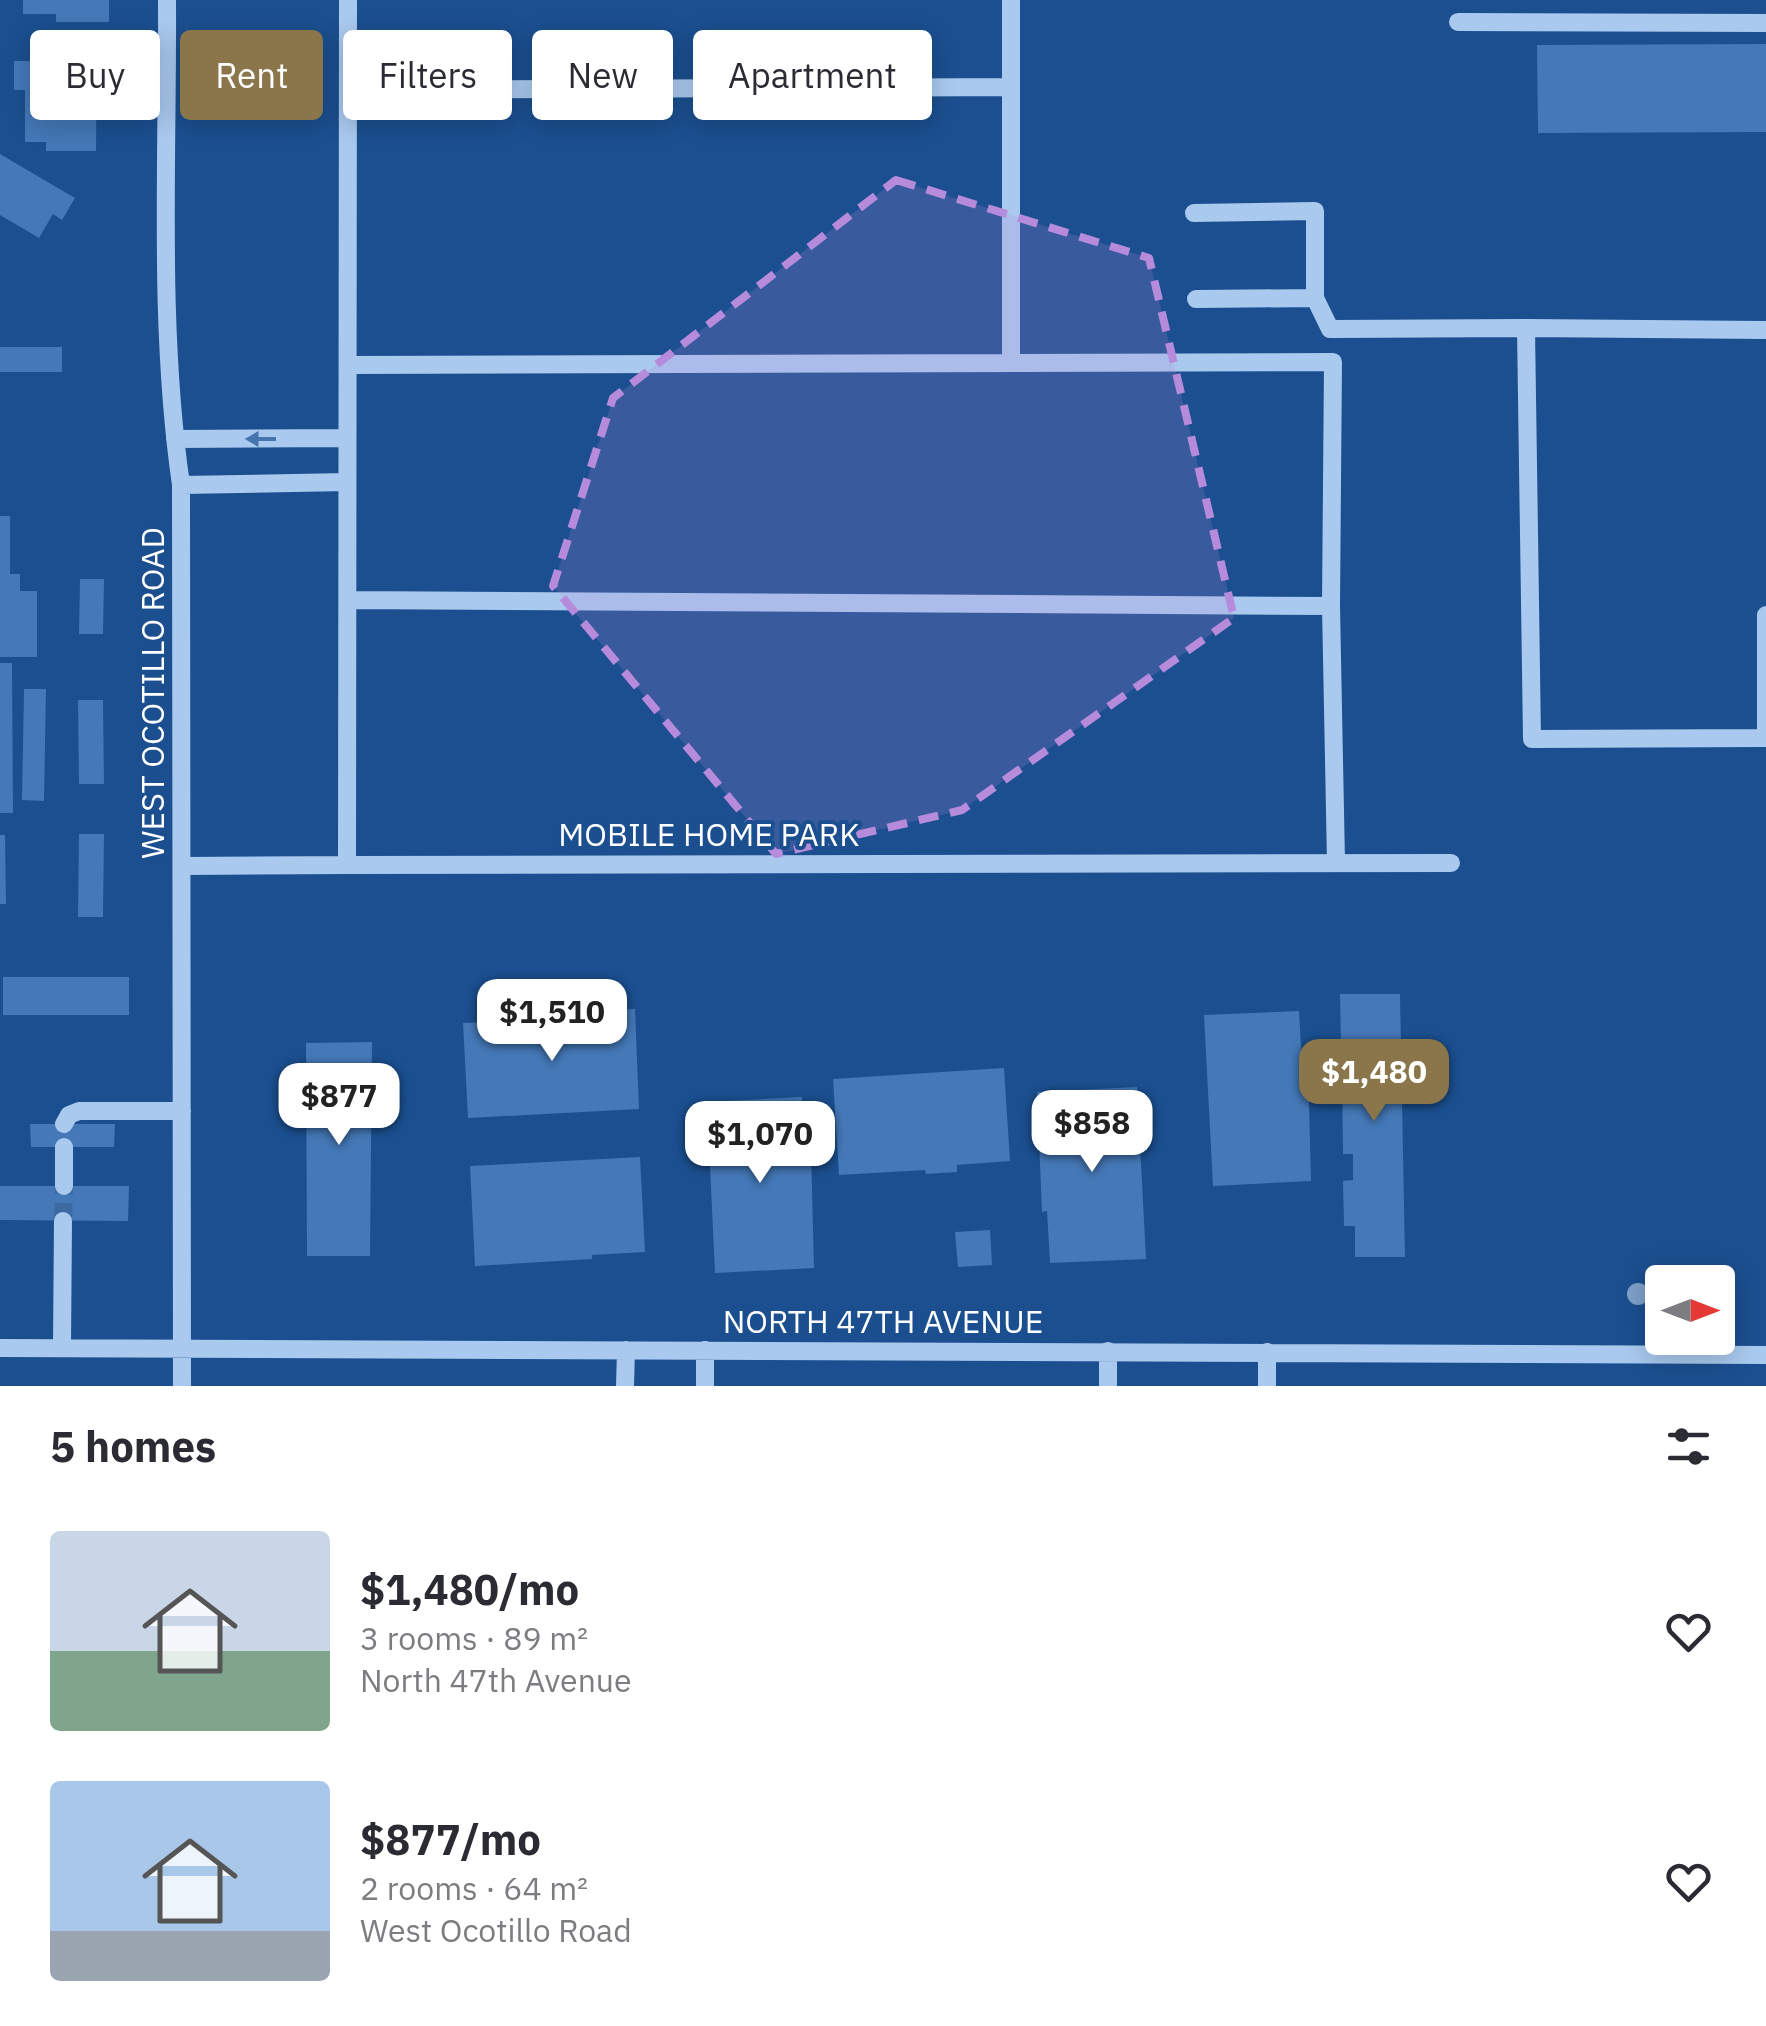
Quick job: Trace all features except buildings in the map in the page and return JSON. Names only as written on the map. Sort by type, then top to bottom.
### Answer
[{"type":"street","name":"WEST OCOTILLO ROAD","points":[[167,0],[168,336],[181,485],[182,1386]]},
{"type":"street","points":[[348,0],[349,30]]},
{"type":"street","points":[[1011,0],[1011,362]]},
{"type":"street","points":[[1458,22],[1766,23]]},
{"type":"street","points":[[512,89],[1011,87]]},
{"type":"street","points":[[348,865],[350,120]]},
{"type":"street","points":[[1194,213],[1316,210],[1316,298],[1330,329],[1766,330]]},
{"type":"street","points":[[1196,299],[1316,298]]},
{"type":"street","points":[[1526,328],[1532,739],[1766,738],[1766,614]]},
{"type":"street","points":[[350,365],[1333,362],[1331,606],[1336,862]]},
{"type":"street","points":[[175,439],[348,438]]},
{"type":"street","points":[[181,485],[347,482]]},
{"type":"street","points":[[348,600],[1331,606]]},
{"type":"street","name":"MOBILE HOME PARK","points":[[182,866],[1451,863]]},
{"type":"street","points":[[64,1124],[69,1115],[79,1111],[182,1112]]},
{"type":"street","points":[[64,1147],[64,1186]]},
{"type":"street","points":[[62,1348],[64,1221]]},
{"type":"street","name":"NORTH 47TH AVENUE","points":[[0,1348],[1766,1354]]},
{"type":"street","points":[[625,1386],[626,1350]]},
{"type":"street","points":[[705,1350],[706,1386]]},
{"type":"street","points":[[1108,1352],[1108,1386]]},
{"type":"street","points":[[1267,1352],[1267,1386]]},
{"type":"highlighted area","points":[[896,180],[1149,258],[1234,618],[962,810],[776,854],[553,586],[613,398]]},
{"type":"tunnel","points":[[63,1221],[64,1186]]}]
